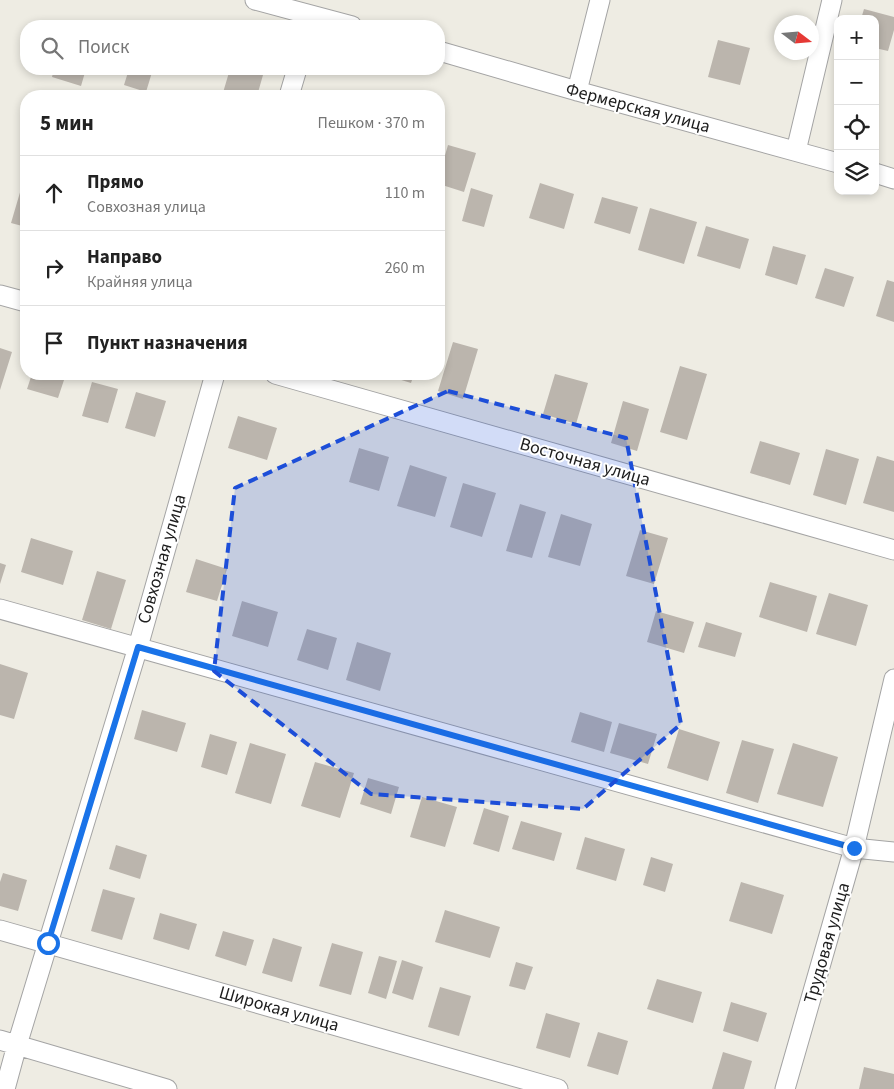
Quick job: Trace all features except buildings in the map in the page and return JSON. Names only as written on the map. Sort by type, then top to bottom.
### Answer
[{"type":"street","points":[[255,0],[332,20]]},
{"type":"street","points":[[577,91],[600,0]]},
{"type":"street","points":[[796,151],[832,0]]},
{"type":"street","name":"Фермерская улица","points":[[445,53],[834,162]]},
{"type":"street","points":[[292,90],[295,75]]},
{"type":"street","points":[[879,175],[894,179]]},
{"type":"street","points":[[0,295],[20,300]]},
{"type":"street","name":"Совхозная улица","points":[[5,1089],[8,1043],[48,943],[138,647],[213,380]]},
{"type":"street","name":"Восточная улица","points":[[296,380],[894,550]]},
{"type":"street","points":[[0,609],[854,848],[894,852]]},
{"type":"street","name":"Трудовая улица","points":[[785,1089],[854,848],[894,679]]},
{"type":"street","name":"Широкая улица","points":[[0,930],[558,1089]]},
{"type":"street","points":[[8,1043],[167,1089]]},
{"type":"highlighted area","points":[[448,391],[626,438],[681,724],[583,809],[371,794],[214,671],[235,488]]},
{"type":"route","points":[[48,943],[138,647],[854,848]]}]
